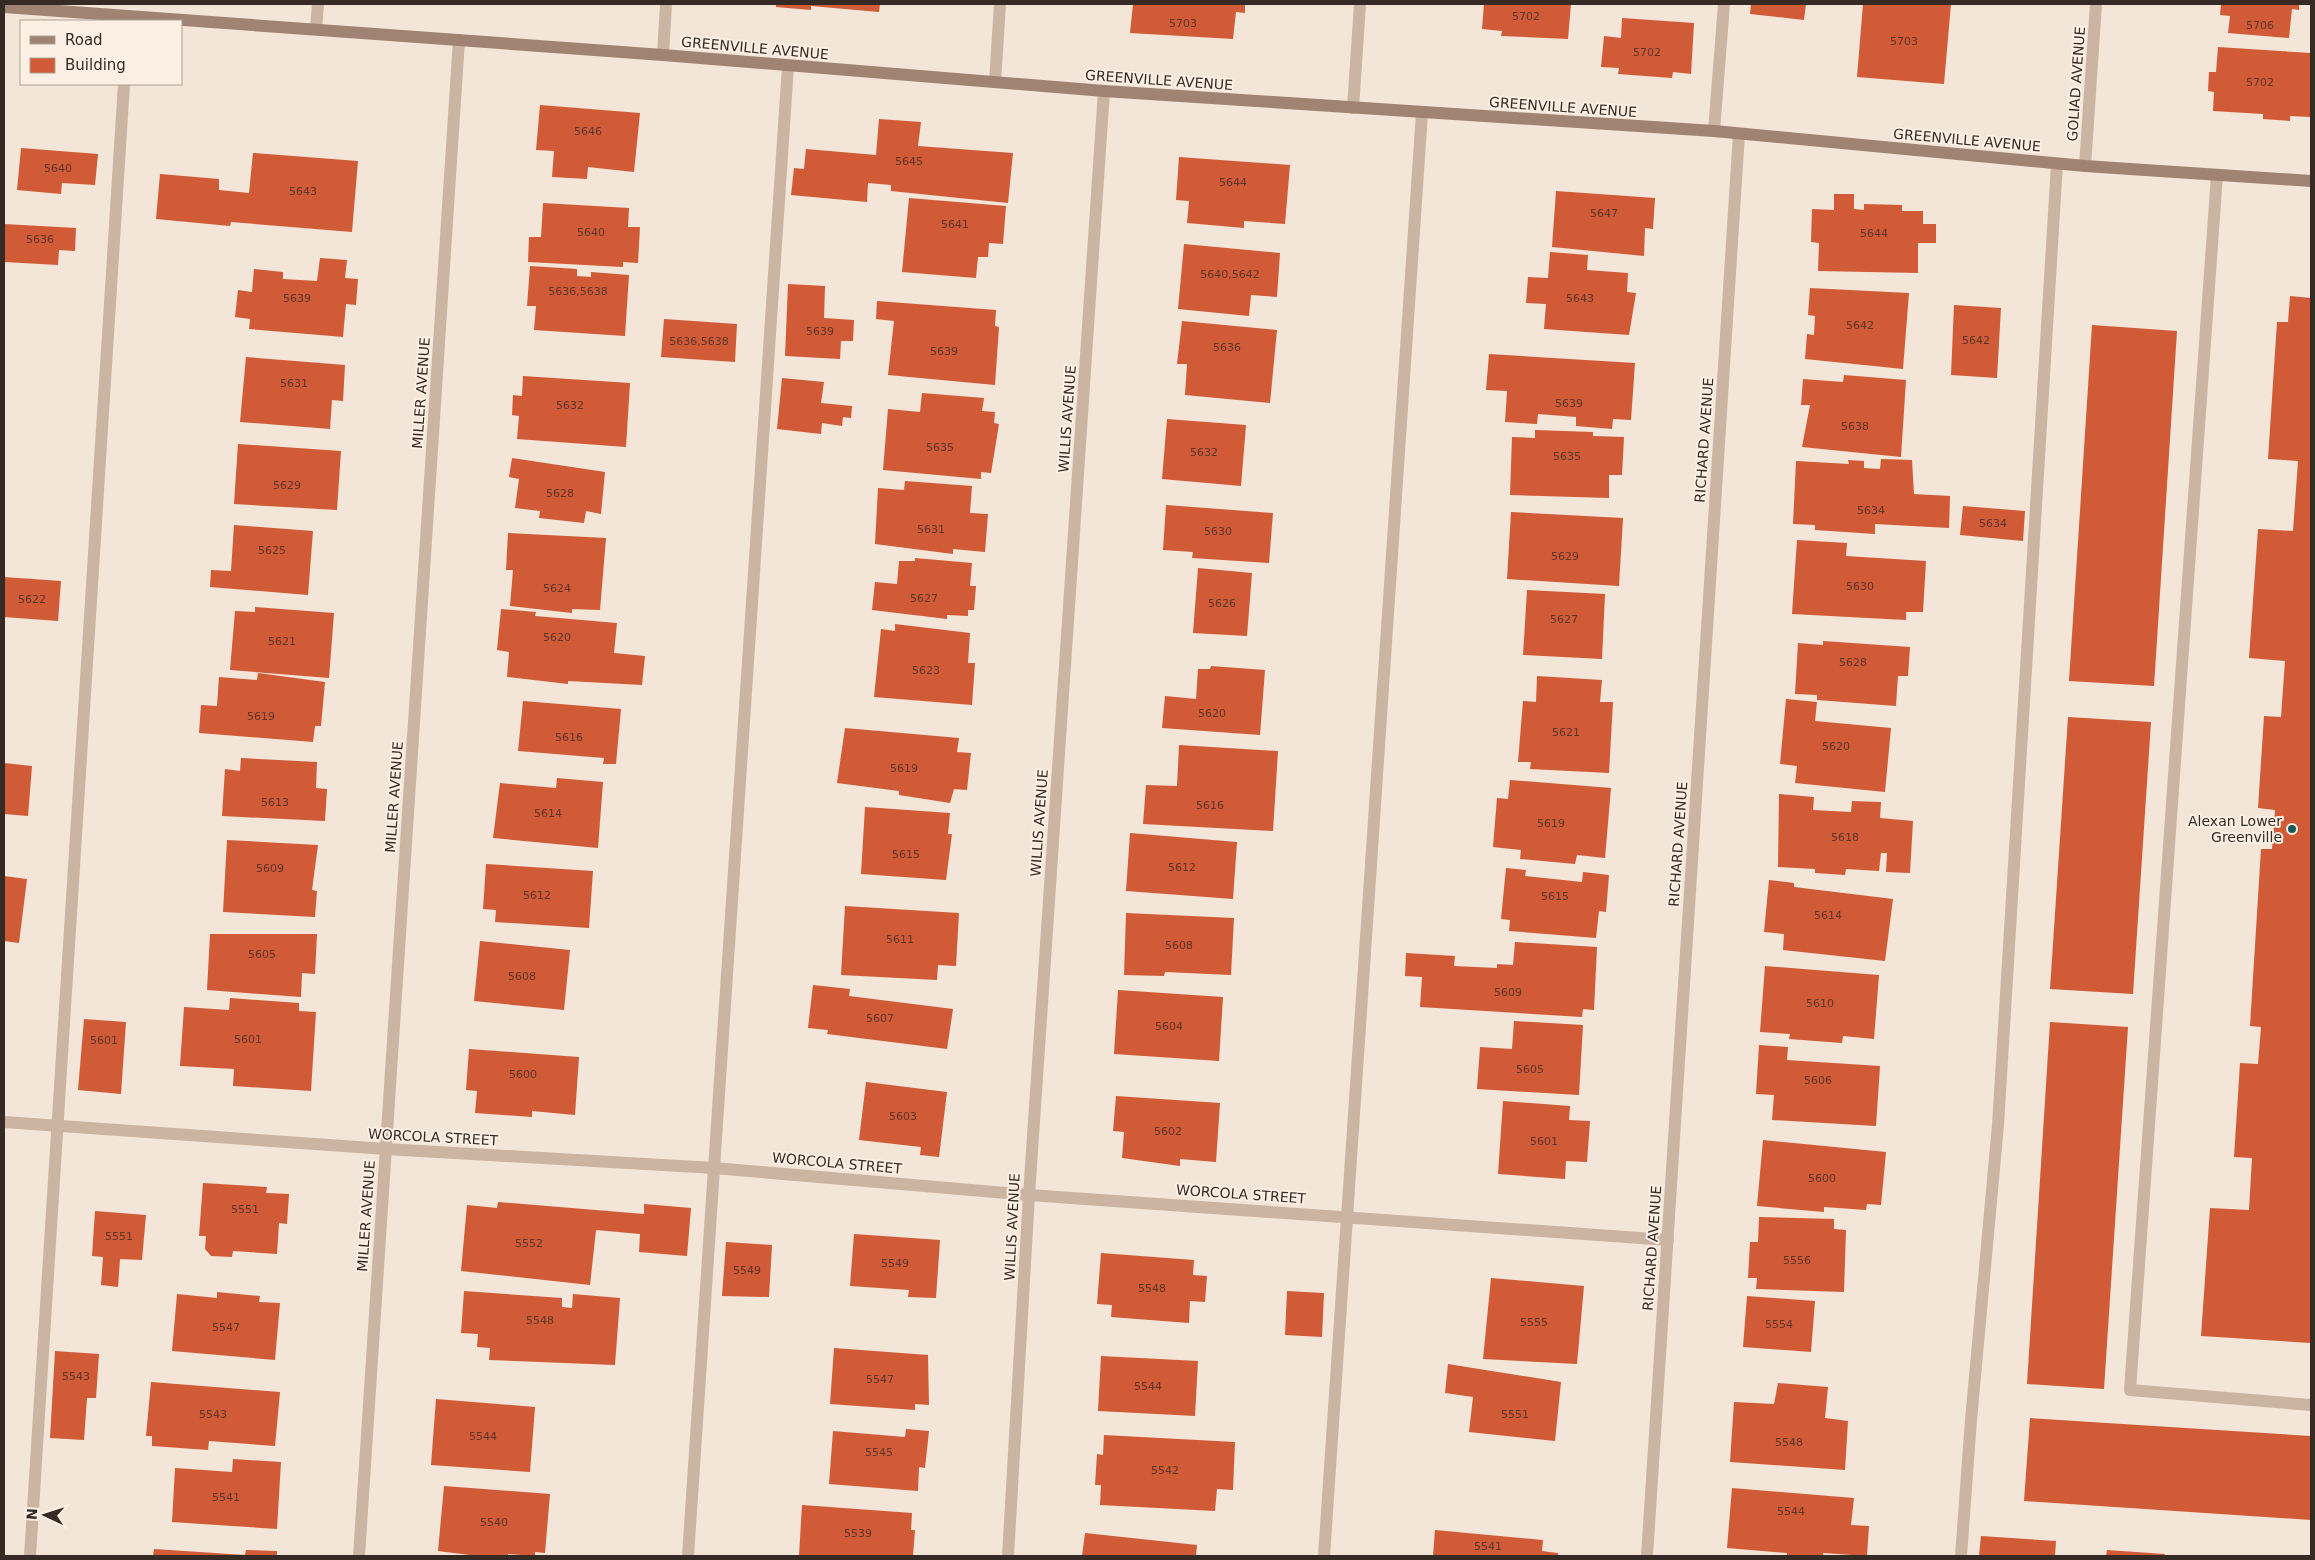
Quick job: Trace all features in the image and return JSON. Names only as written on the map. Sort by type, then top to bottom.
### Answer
[{"type":"main road","name":"GREENVILLE AVENUE","points":[[11,6],[159,20]]},
{"type":"main road","name":"GREENVILLE AVENUE","points":[[182,21],[663,55],[1104,91],[1714,131],[2057,164],[2311,181]]},
{"type":"street","points":[[316,30],[318,4]]},
{"type":"street","points":[[663,55],[666,4]]},
{"type":"street","points":[[995,82],[1000,4]]},
{"type":"street","points":[[1353,108],[1360,4]]},
{"type":"street","points":[[1714,131],[1724,4]]},
{"type":"street","name":"GOLIAD AVENUE","points":[[2085,166],[2096,4]]},
{"type":"street","name":"MILLER AVENUE","points":[[359,1556],[460,40]]},
{"type":"street","points":[[688,1556],[788,66]]},
{"type":"street","points":[[30,1556],[46,1296],[59,1126],[124,85]]},
{"type":"street","name":"WILLIS AVENUE","points":[[1008,1556],[1028,1195],[1104,91]]},
{"type":"street","points":[[1324,1556],[1422,112]]},
{"type":"street","name":"RICHARD AVENUE","points":[[1647,1556],[1739,134]]},
{"type":"street","points":[[1961,1556],[1971,1420],[1998,1126],[2057,164]]},
{"type":"street","points":[[2217,175],[2130,1390],[2311,1405]]},
{"type":"street","name":"WORCOLA STREET","points":[[4,1122],[386,1149],[714,1168],[1028,1195],[1668,1240]]},
{"type":"building","points":[[776,4],[880,4],[879,12],[811,6],[811,10],[776,7]]},
{"type":"building","points":[[1133,4],[1245,4],[1245,13],[1236,12],[1233,39],[1130,33]]},
{"type":"building","points":[[1484,4],[1571,4],[1568,39],[1501,36],[1502,31],[1482,29]]},
{"type":"building","points":[[1751,4],[1806,4],[1804,20],[1750,14]]},
{"type":"building","points":[[1863,4],[1951,4],[1944,84],[1857,77]]},
{"type":"building","points":[[2221,4],[2299,4],[2299,10],[2292,9],[2289,38],[2228,33],[2230,16],[2220,15]]},
{"type":"building","points":[[1622,18],[1694,23],[1691,74],[1673,72],[1672,78],[1618,74],[1619,68],[1601,67],[1604,36],[1621,38]]},
{"type":"building","points":[[2218,47],[2311,53],[2311,117],[2290,116],[2290,121],[2263,119],[2263,114],[2213,111],[2214,92],[2208,91],[2209,72],[2216,72]]},
{"type":"building","points":[[540,105],[640,113],[634,172],[588,167],[587,179],[552,177],[554,151],[536,150]]},
{"type":"building","points":[[879,119],[921,122],[918,146],[1013,153],[1008,203],[891,191],[891,185],[868,183],[867,202],[791,195],[794,168],[804,169],[806,149],[876,155]]},
{"type":"building","points":[[21,148],[98,154],[95,185],[62,183],[61,194],[17,190]]},
{"type":"building","points":[[253,153],[358,161],[352,232],[231,222],[230,226],[156,219],[160,174],[219,179],[219,190],[249,193]]},
{"type":"building","points":[[1179,157],[1290,165],[1285,224],[1244,221],[1244,228],[1187,223],[1189,201],[1176,200]]},
{"type":"building","points":[[1556,191],[1655,198],[1653,229],[1645,228],[1644,256],[1552,247]]},
{"type":"building","points":[[1834,194],[1854,194],[1854,209],[1864,210],[1864,204],[1902,205],[1902,211],[1923,211],[1923,224],[1936,224],[1936,243],[1918,243],[1918,273],[1818,271],[1819,243],[1811,242],[1812,209],[1834,210]]},
{"type":"building","points":[[909,198],[1006,206],[1003,244],[989,243],[988,257],[978,257],[976,278],[902,272]]},
{"type":"building","points":[[543,203],[629,208],[628,227],[640,227],[638,263],[623,262],[623,267],[528,262],[529,237],[541,237]]},
{"type":"building","points":[[4,224],[76,228],[75,251],[59,250],[58,265],[4,262]]},
{"type":"building","points":[[1184,244],[1280,253],[1277,297],[1251,295],[1249,316],[1178,309]]},
{"type":"building","points":[[1550,252],[1588,255],[1587,270],[1628,273],[1627,292],[1636,293],[1629,335],[1544,329],[1546,304],[1526,303],[1528,277],[1548,278]]},
{"type":"building","points":[[320,258],[347,260],[345,278],[358,279],[356,305],[346,304],[343,337],[249,329],[250,319],[235,317],[238,290],[252,292],[254,269],[283,272],[283,279],[317,281]]},
{"type":"building","points":[[530,266],[577,269],[577,276],[591,277],[591,272],[629,275],[625,336],[534,330],[536,306],[527,306]]},
{"type":"building","points":[[788,284],[825,286],[824,318],[854,320],[853,341],[841,341],[840,359],[785,356]]},
{"type":"building","points":[[1810,288],[1909,293],[1903,369],[1805,359],[1807,334],[1814,335],[1815,316],[1808,315]]},
{"type":"building","name":"Alexan Lower Greenville","points":[[2290,296],[2311,298],[2311,1343],[2201,1336],[2210,1208],[2249,1210],[2252,1158],[2234,1157],[2240,1063],[2258,1064],[2261,1027],[2250,1026],[2261,849],[2272,849],[2275,810],[2258,808],[2264,716],[2281,717],[2285,661],[2249,658],[2258,529],[2293,531],[2298,461],[2268,459],[2277,322],[2288,322]]},
{"type":"building","points":[[877,301],[996,310],[995,326],[999,327],[995,385],[888,375],[894,321],[876,319]]},
{"type":"building","points":[[1954,305],[2001,308],[1997,378],[1951,375]]},
{"type":"building","points":[[664,319],[737,324],[735,362],[661,357]]},
{"type":"building","points":[[1182,321],[1277,330],[1270,403],[1185,395],[1187,364],[1177,364]]},
{"type":"building","points":[[2092,325],[2177,331],[2154,686],[2069,681]]},
{"type":"building","points":[[1489,354],[1635,363],[1631,420],[1613,419],[1612,429],[1576,426],[1576,417],[1538,414],[1537,424],[1505,422],[1507,391],[1486,390]]},
{"type":"building","points":[[246,357],[345,365],[343,401],[332,400],[330,429],[240,422]]},
{"type":"building","points":[[1844,375],[1906,380],[1901,457],[1802,447],[1810,405],[1801,405],[1803,379],[1843,382]]},
{"type":"building","points":[[523,376],[630,383],[626,447],[517,439],[519,416],[512,415],[513,395],[522,396]]},
{"type":"building","points":[[782,378],[824,382],[821,403],[852,406],[851,418],[843,417],[842,426],[822,423],[821,434],[777,429]]},
{"type":"building","points":[[922,393],[984,398],[982,411],[995,412],[994,423],[999,424],[991,473],[981,472],[981,479],[883,470],[888,409],[920,412]]},
{"type":"building","points":[[1167,419],[1246,425],[1241,486],[1162,479]]},
{"type":"building","points":[[1535,430],[1593,432],[1593,436],[1624,437],[1622,475],[1609,475],[1609,498],[1510,495],[1512,437],[1535,438]]},
{"type":"building","points":[[238,444],[341,451],[337,510],[234,504]]},
{"type":"building","points":[[512,458],[605,472],[601,514],[586,511],[584,523],[539,518],[540,511],[515,508],[519,479],[509,477]]},
{"type":"building","points":[[1881,459],[1912,460],[1914,494],[1950,496],[1949,528],[1875,524],[1875,534],[1815,530],[1815,525],[1793,524],[1796,461],[1849,464],[1848,460],[1864,461],[1864,468],[1880,469]]},
{"type":"building","points":[[905,481],[972,486],[970,513],[988,514],[985,552],[953,549],[953,554],[875,544],[878,488],[904,490]]},
{"type":"building","points":[[1166,505],[1273,513],[1269,563],[1192,558],[1193,552],[1163,550]]},
{"type":"building","points":[[1963,506],[2025,511],[2023,541],[1960,535]]},
{"type":"building","points":[[1511,512],[1623,518],[1619,586],[1507,579]]},
{"type":"building","points":[[234,525],[313,531],[308,595],[210,587],[211,570],[231,571]]},
{"type":"building","points":[[508,533],[606,538],[600,610],[572,609],[572,613],[510,606],[513,570],[506,570]]},
{"type":"building","points":[[1797,540],[1847,543],[1846,556],[1926,561],[1923,612],[1906,612],[1906,620],[1792,614]]},
{"type":"building","points":[[915,558],[972,563],[970,586],[976,586],[974,610],[968,610],[968,616],[947,615],[947,619],[872,610],[875,582],[897,584],[899,561],[915,561]]},
{"type":"building","points":[[1198,568],[1252,573],[1247,636],[1193,633]]},
{"type":"building","points":[[4,577],[61,581],[58,621],[4,617]]},
{"type":"building","points":[[1527,590],[1605,594],[1602,659],[1523,655]]},
{"type":"building","points":[[255,607],[334,613],[329,678],[230,670],[235,611],[255,612]]},
{"type":"building","points":[[501,609],[536,612],[535,616],[617,623],[614,653],[645,656],[642,685],[568,681],[568,684],[507,677],[509,652],[497,650]]},
{"type":"building","points":[[895,624],[970,633],[968,663],[975,663],[972,705],[874,697],[881,629],[895,631]]},
{"type":"building","points":[[1823,641],[1910,647],[1908,676],[1898,676],[1896,706],[1817,700],[1817,695],[1795,694],[1798,643],[1823,645]]},
{"type":"building","points":[[1211,666],[1265,670],[1260,735],[1162,728],[1165,696],[1196,699],[1198,669],[1210,669]]},
{"type":"building","points":[[258,673],[325,682],[321,726],[315,726],[313,742],[199,733],[201,705],[217,706],[219,677],[257,680]]},
{"type":"building","points":[[1537,676],[1602,680],[1600,702],[1613,702],[1609,773],[1530,769],[1531,762],[1518,762],[1523,701],[1536,702]]},
{"type":"building","points":[[1786,699],[1817,702],[1815,721],[1891,728],[1885,792],[1795,783],[1797,766],[1780,764]]},
{"type":"building","points":[[523,701],[621,709],[616,764],[603,764],[604,758],[518,751]]},
{"type":"building","points":[[2068,717],[2151,722],[2133,994],[2050,989]]},
{"type":"building","points":[[845,728],[959,738],[957,752],[971,753],[967,790],[954,789],[950,803],[899,795],[899,791],[837,783]]},
{"type":"building","points":[[1179,745],[1278,751],[1273,831],[1143,824],[1146,785],[1177,786]]},
{"type":"building","points":[[241,758],[317,762],[316,788],[327,789],[325,821],[222,816],[225,769],[240,771]]},
{"type":"building","points":[[4,763],[32,766],[28,816],[4,814]]},
{"type":"building","points":[[557,778],[603,782],[598,848],[493,838],[500,783],[556,788]]},
{"type":"building","points":[[1510,780],[1611,788],[1605,858],[1577,855],[1575,864],[1520,859],[1521,850],[1493,847],[1497,798],[1508,799]]},
{"type":"building","points":[[1779,794],[1814,797],[1813,810],[1851,812],[1852,801],[1881,802],[1880,818],[1913,821],[1910,873],[1886,872],[1887,853],[1881,853],[1879,871],[1846,869],[1845,875],[1815,873],[1815,869],[1778,867]]},
{"type":"building","points":[[865,807],[950,813],[948,834],[952,834],[946,880],[861,874]]},
{"type":"building","points":[[1130,833],[1237,842],[1233,899],[1126,891]]},
{"type":"building","points":[[227,840],[318,845],[312,890],[317,891],[315,917],[223,912]]},
{"type":"building","points":[[486,864],[593,871],[589,928],[495,922],[496,910],[483,909]]},
{"type":"building","points":[[1506,868],[1526,870],[1525,876],[1582,882],[1583,872],[1609,875],[1606,912],[1599,911],[1596,938],[1509,931],[1510,920],[1501,919]]},
{"type":"building","points":[[4,876],[27,879],[19,943],[4,941]]},
{"type":"building","points":[[1769,880],[1794,883],[1794,887],[1893,899],[1885,961],[1783,950],[1784,934],[1764,932]]},
{"type":"building","points":[[845,906],[959,913],[956,966],[938,965],[937,980],[841,975]]},
{"type":"building","points":[[1126,913],[1234,918],[1231,975],[1165,972],[1164,976],[1124,975]]},
{"type":"building","points":[[210,934],[317,934],[315,974],[302,973],[301,997],[207,990]]},
{"type":"building","points":[[480,941],[570,950],[564,1010],[474,1001]]},
{"type":"building","points":[[1515,942],[1597,947],[1594,1010],[1583,1009],[1582,1017],[1420,1007],[1422,977],[1405,976],[1406,953],[1455,956],[1454,966],[1497,968],[1497,964],[1513,965]]},
{"type":"building","points":[[1765,966],[1879,975],[1874,1039],[1843,1036],[1842,1043],[1789,1039],[1790,1034],[1760,1032]]},
{"type":"building","points":[[813,985],[850,989],[849,996],[953,1009],[947,1049],[827,1034],[828,1030],[808,1028]]},
{"type":"building","points":[[1118,990],[1223,997],[1219,1061],[1114,1054]]},
{"type":"building","points":[[230,998],[299,1003],[299,1011],[316,1012],[311,1091],[233,1086],[234,1069],[180,1066],[184,1007],[229,1010]]},
{"type":"building","points":[[84,1019],[126,1022],[121,1094],[78,1090]]},
{"type":"building","points":[[1514,1021],[1583,1025],[1579,1095],[1477,1089],[1480,1047],[1512,1049]]},
{"type":"building","points":[[2050,1022],[2128,1027],[2104,1389],[2027,1384]]},
{"type":"building","points":[[1759,1045],[1788,1047],[1787,1060],[1880,1066],[1876,1126],[1772,1120],[1774,1095],[1756,1094]]},
{"type":"building","points":[[469,1049],[579,1057],[575,1115],[532,1111],[532,1117],[475,1113],[477,1091],[466,1090]]},
{"type":"building","points":[[866,1082],[947,1092],[939,1157],[920,1155],[921,1147],[859,1140]]},
{"type":"building","points":[[1116,1096],[1220,1103],[1216,1162],[1180,1159],[1180,1166],[1122,1158],[1124,1132],[1113,1131]]},
{"type":"building","points":[[1503,1101],[1570,1106],[1569,1120],[1590,1121],[1587,1162],[1566,1161],[1565,1179],[1498,1174]]},
{"type":"building","points":[[1763,1140],[1886,1152],[1881,1205],[1867,1204],[1866,1210],[1824,1207],[1824,1212],[1757,1206]]},
{"type":"building","points":[[203,1183],[267,1187],[266,1193],[289,1194],[287,1224],[279,1223],[277,1254],[233,1251],[232,1257],[211,1256],[205,1249],[206,1236],[199,1236]]},
{"type":"building","points":[[498,1202],[644,1214],[644,1204],[691,1208],[687,1256],[639,1252],[640,1234],[596,1230],[590,1285],[461,1271],[467,1205],[497,1208]]},
{"type":"building","points":[[95,1211],[146,1215],[142,1260],[120,1259],[118,1287],[101,1285],[103,1257],[92,1256]]},
{"type":"building","points":[[1759,1217],[1834,1219],[1834,1229],[1846,1230],[1844,1292],[1756,1289],[1757,1278],[1748,1278],[1750,1242],[1758,1242]]},
{"type":"building","points":[[854,1234],[940,1240],[936,1298],[908,1297],[909,1290],[850,1286]]},
{"type":"building","points":[[726,1242],[772,1245],[769,1297],[722,1296]]},
{"type":"building","points":[[1101,1253],[1194,1260],[1193,1275],[1207,1276],[1205,1302],[1190,1301],[1189,1323],[1111,1317],[1112,1305],[1097,1304]]},
{"type":"building","points":[[1491,1278],[1584,1286],[1577,1364],[1483,1359]]},
{"type":"building","points":[[464,1291],[562,1298],[562,1307],[572,1308],[573,1294],[620,1298],[615,1365],[489,1360],[490,1348],[477,1347],[478,1334],[461,1333]]},
{"type":"building","points":[[1287,1291],[1324,1293],[1322,1337],[1285,1335]]},
{"type":"building","points":[[217,1292],[260,1296],[259,1302],[280,1303],[275,1360],[172,1351],[177,1294],[217,1298]]},
{"type":"building","points":[[1747,1296],[1815,1301],[1811,1352],[1743,1347]]},
{"type":"building","points":[[834,1348],[928,1355],[929,1405],[915,1404],[915,1410],[830,1404]]},
{"type":"building","points":[[55,1351],[99,1354],[96,1398],[87,1398],[84,1440],[50,1438]]},
{"type":"building","points":[[1101,1356],[1198,1361],[1195,1416],[1098,1411]]},
{"type":"building","points":[[1448,1364],[1561,1382],[1555,1441],[1469,1432],[1473,1397],[1445,1393]]},
{"type":"building","points":[[151,1382],[280,1392],[275,1446],[209,1441],[208,1450],[152,1446],[152,1436],[146,1436]]},
{"type":"building","points":[[1778,1383],[1828,1387],[1825,1418],[1848,1421],[1845,1470],[1730,1462],[1734,1402],[1774,1404]]},
{"type":"building","points":[[436,1399],[535,1407],[530,1472],[431,1465]]},
{"type":"building","points":[[2030,1418],[2311,1436],[2311,1520],[2024,1501]]},
{"type":"building","points":[[906,1429],[929,1431],[925,1468],[919,1467],[918,1491],[829,1484],[833,1431],[905,1437]]},
{"type":"building","points":[[1104,1435],[1235,1442],[1233,1490],[1217,1489],[1215,1511],[1100,1505],[1101,1485],[1095,1485],[1097,1454],[1103,1455]]},
{"type":"building","points":[[233,1459],[281,1462],[277,1529],[172,1522],[175,1468],[232,1472]]},
{"type":"building","points":[[444,1486],[550,1494],[545,1553],[535,1552],[535,1556],[508,1554],[508,1556],[478,1556],[438,1551]]},
{"type":"building","points":[[1732,1488],[1854,1498],[1851,1525],[1869,1526],[1867,1556],[1823,1553],[1823,1556],[1787,1556],[1787,1553],[1727,1548]]},
{"type":"building","points":[[802,1505],[912,1513],[911,1530],[915,1530],[913,1556],[799,1556]]},
{"type":"building","points":[[1435,1530],[1543,1540],[1542,1551],[1558,1553],[1558,1556],[1433,1556]]},
{"type":"building","points":[[1085,1533],[1197,1545],[1196,1556],[1082,1556]]},
{"type":"building","points":[[1981,1536],[2056,1541],[2055,1556],[1979,1556]]},
{"type":"building","points":[[154,1549],[245,1555],[246,1550],[277,1551],[277,1556],[153,1556]]},
{"type":"building","points":[[2107,1550],[2165,1554],[2164,1556],[2106,1556]]},
{"type":"place","name":"Alexan Lower Greenville","points":[[2292,829]]}]
